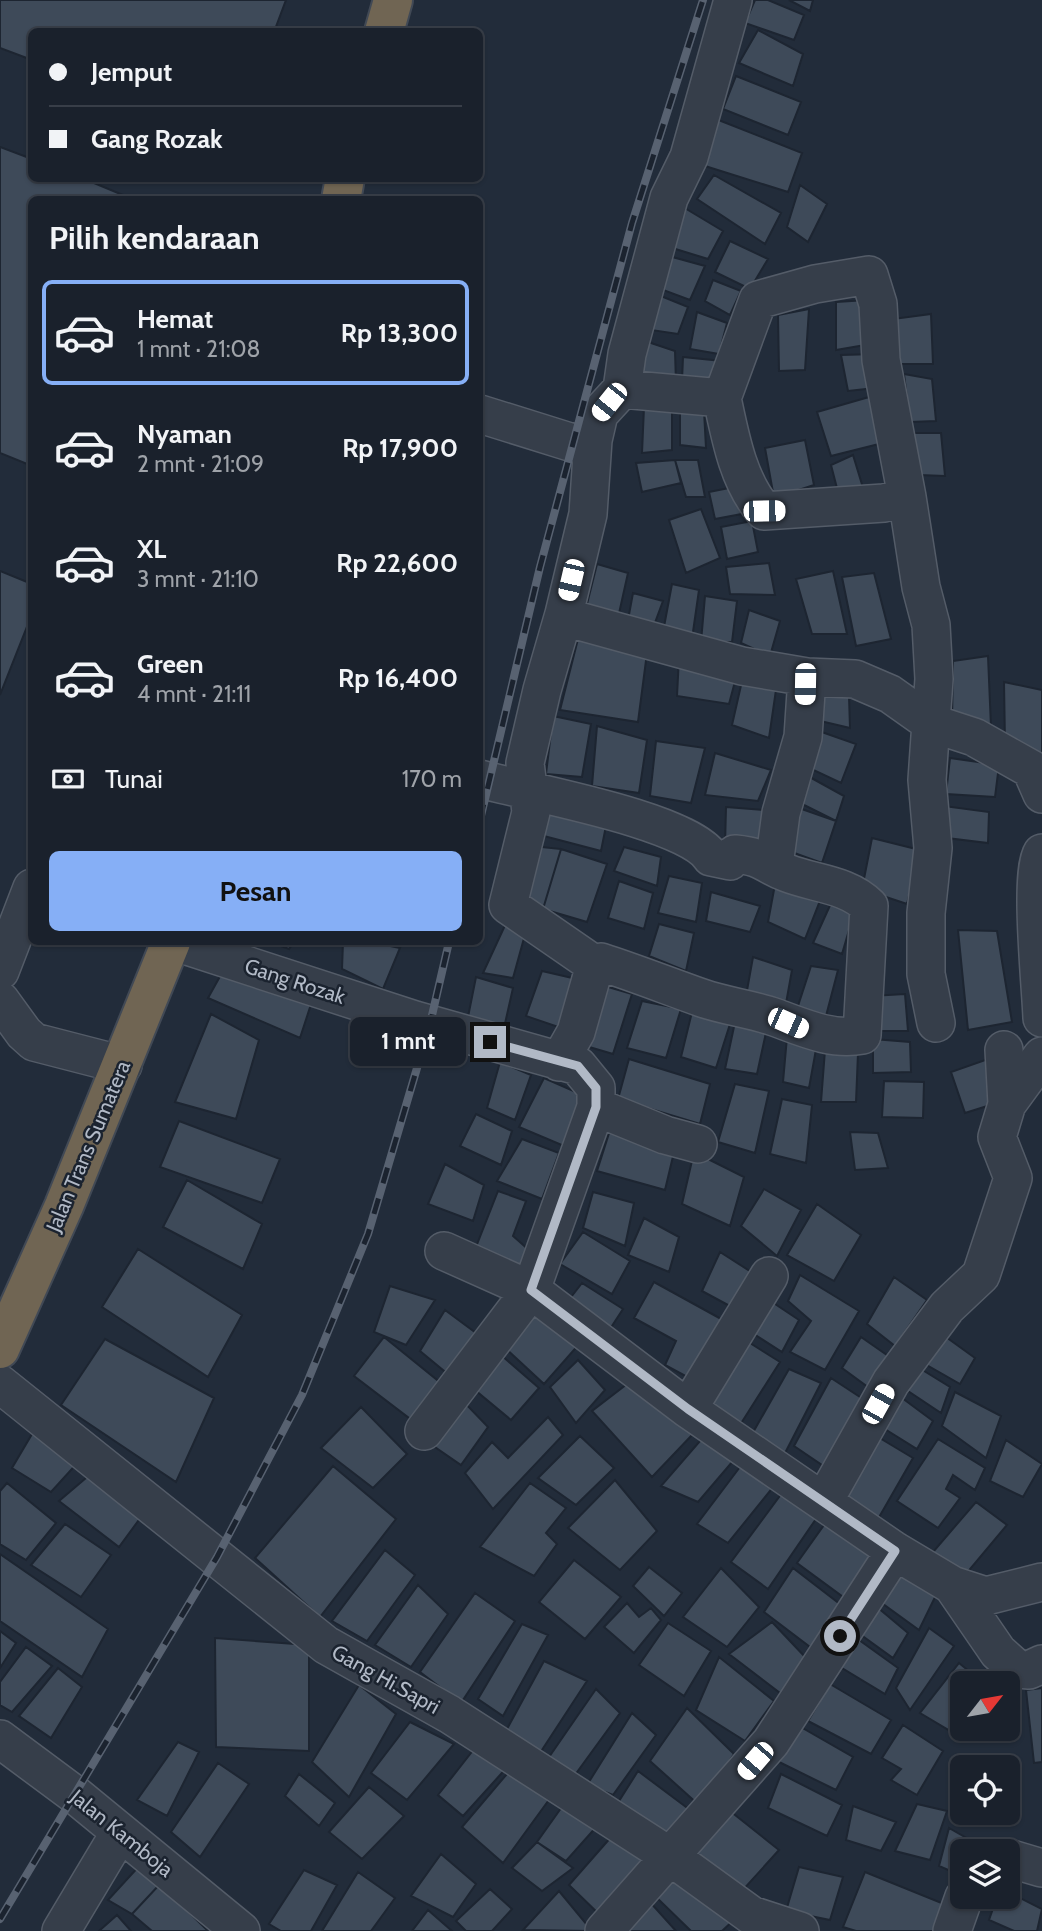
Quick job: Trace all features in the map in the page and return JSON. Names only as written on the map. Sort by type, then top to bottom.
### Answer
[{"type":"highway","points":[[385,28],[393,0]]},
{"type":"highway","name":"Jalan Trans Sumatera","points":[[0,1349],[172,945]]},
{"type":"street","points":[[594,965],[508,905],[531,812],[525,763],[588,514],[593,440],[599,414],[622,390],[627,354],[669,198],[689,157],[733,0]]},
{"type":"street","points":[[907,497],[884,503],[764,511],[744,475],[722,398],[758,300],[815,284],[869,275],[878,304],[881,360],[907,497],[921,587],[931,625],[932,723],[927,780],[933,848],[926,913],[926,974],[936,1023]]},
{"type":"street","points":[[622,390],[722,398]]},
{"type":"street","points":[[485,415],[573,443],[593,440]]},
{"type":"street","points":[[564,614],[568,618],[742,666],[807,677],[855,679],[890,694],[932,723],[974,737],[1031,769],[1042,794]]},
{"type":"street","points":[[774,865],[782,813],[803,737],[807,677]]},
{"type":"street","points":[[483,780],[600,806],[682,834],[703,845],[711,856],[730,861],[735,854],[759,857],[785,873],[859,896],[869,906],[862,1035],[849,1037],[802,1030],[773,1017],[702,998],[601,962],[594,965]]},
{"type":"street","points":[[1042,853],[1038,859],[1035,891],[1042,1018]]},
{"type":"street","points":[[0,971],[28,898]]},
{"type":"street","name":"Gang Rozak","points":[[182,945],[415,1020],[578,1066],[586,1072],[596,1088],[596,1107]]},
{"type":"street","points":[[559,1062],[576,1032],[594,965]]},
{"type":"street","points":[[0,1000],[24,1033],[34,1042],[123,1065]]},
{"type":"street","points":[[1004,1049],[1007,1104]]},
{"type":"street","points":[[824,1501],[891,1382],[947,1307],[982,1275],[1013,1178],[997,1137],[1007,1104],[1042,1056]]},
{"type":"street","points":[[424,1431],[531,1290],[596,1107],[665,1135],[698,1144]]},
{"type":"street","points":[[444,1251],[531,1290],[688,1409],[895,1551],[952,1585],[986,1596],[1042,1582]]},
{"type":"street","points":[[688,1409],[769,1276]]},
{"type":"street","name":"Gang Hi.Sapri","points":[[0,1384],[326,1645],[449,1714],[671,1857],[751,1915],[800,1931]]},
{"type":"street","points":[[604,1931],[771,1742],[895,1551]]},
{"type":"street","points":[[952,1585],[998,1652],[1017,1669],[1029,1670],[1042,1664]]},
{"type":"street","name":"Jalan Kamboja","points":[[0,1739],[74,1794],[119,1834],[219,1910],[241,1931]]},
{"type":"street","points":[[61,1931],[119,1834]]},
{"type":"street","points":[[1020,1862],[1042,1868]]},
{"type":"street","points":[[952,1931],[960,1909]]},
{"type":"building","points":[[0,0],[286,0],[276,28],[28,28],[28,58],[0,48]]},
{"type":"building","points":[[755,0],[768,0],[804,15],[794,40],[745,23]]},
{"type":"building","points":[[789,0],[813,0],[810,11]]},
{"type":"building","points":[[758,30],[803,54],[793,86],[739,63]]},
{"type":"building","points":[[736,76],[801,102],[788,135],[723,109]]},
{"type":"building","points":[[716,119],[802,153],[788,192],[705,166]]},
{"type":"building","points":[[0,147],[28,158],[28,182],[92,182],[125,196],[28,196],[28,464],[0,453]]},
{"type":"building","points":[[714,175],[781,213],[765,244],[697,199]]},
{"type":"building","points":[[800,185],[827,204],[808,242],[787,227]]},
{"type":"building","points":[[683,207],[723,231],[708,259],[669,247]]},
{"type":"building","points":[[730,241],[768,259],[750,289],[715,272]]},
{"type":"building","points":[[665,255],[705,266],[690,300],[655,287]]},
{"type":"building","points":[[713,280],[741,291],[730,315],[705,301]]},
{"type":"building","points":[[656,294],[688,307],[678,334],[651,330]]},
{"type":"building","points":[[867,300],[871,344],[836,350],[836,302]]},
{"type":"building","points":[[809,309],[805,370],[779,371],[778,315]]},
{"type":"building","points":[[697,312],[727,323],[719,354],[690,349]]},
{"type":"building","points":[[931,314],[933,364],[900,364],[893,319]]},
{"type":"building","points":[[648,342],[675,351],[676,383],[641,379]]},
{"type":"building","points":[[875,354],[875,388],[848,391],[841,355]]},
{"type":"building","points":[[683,357],[722,361],[718,385],[682,381]]},
{"type":"building","points":[[904,374],[932,379],[936,421],[910,422]]},
{"type":"building","points":[[876,395],[887,442],[831,456],[817,412]]},
{"type":"building","points":[[644,407],[672,409],[672,450],[642,453]]},
{"type":"building","points":[[680,411],[704,411],[706,448],[680,445]]},
{"type":"building","points":[[907,433],[941,433],[945,476],[919,475]]},
{"type":"building","points":[[805,440],[814,485],[774,498],[765,448]]},
{"type":"building","points":[[853,455],[864,491],[839,496],[831,465]]},
{"type":"building","points":[[675,460],[698,460],[705,497],[686,497]]},
{"type":"building","points":[[675,460],[681,483],[642,492],[636,463]]},
{"type":"building","points":[[734,487],[747,513],[715,519],[709,492]]},
{"type":"building","points":[[701,509],[720,558],[686,573],[669,520]]},
{"type":"building","points":[[752,521],[758,552],[727,559],[721,527]]},
{"type":"building","points":[[769,563],[775,595],[730,594],[726,567]]},
{"type":"building","points":[[597,564],[628,573],[618,618],[586,608]]},
{"type":"building","points":[[0,571],[28,582],[28,624],[0,695]]},
{"type":"building","points":[[833,571],[847,634],[812,634],[796,579]]},
{"type":"building","points":[[874,573],[891,639],[856,646],[842,577]]},
{"type":"building","points":[[672,584],[699,590],[692,639],[663,632]]},
{"type":"building","points":[[633,593],[663,601],[653,628],[628,620]]},
{"type":"building","points":[[705,596],[737,601],[732,642],[701,642]]},
{"type":"building","points":[[749,610],[780,621],[770,656],[741,643]]},
{"type":"building","points":[[579,635],[647,653],[638,722],[560,710]]},
{"type":"building","points":[[988,656],[991,727],[952,722],[953,661]]},
{"type":"building","points":[[679,657],[737,674],[729,704],[677,696]]},
{"type":"building","points":[[742,681],[776,690],[769,738],[732,725]]},
{"type":"building","points":[[1004,682],[1042,690],[1042,760],[1005,745]]},
{"type":"building","points":[[816,695],[849,696],[850,728],[816,720]]},
{"type":"building","points":[[553,716],[591,724],[582,777],[546,774]]},
{"type":"building","points":[[597,726],[647,740],[639,793],[592,786]]},
{"type":"building","points":[[816,730],[856,744],[841,783],[807,767]]},
{"type":"building","points":[[656,741],[705,748],[691,803],[650,796]]},
{"type":"building","points":[[715,753],[771,770],[758,801],[705,795]]},
{"type":"building","points":[[950,758],[999,765],[995,797],[946,794]]},
{"type":"building","points":[[806,775],[844,796],[836,821],[796,801]]},
{"type":"building","points":[[547,805],[607,821],[601,851],[540,835]]},
{"type":"building","points":[[944,806],[989,812],[988,843],[947,838]]},
{"type":"building","points":[[726,807],[764,810],[763,850],[725,846]]},
{"type":"building","points":[[796,807],[836,821],[822,863],[786,850]]},
{"type":"building","points":[[872,838],[920,850],[907,904],[862,889]]},
{"type":"building","points":[[532,846],[561,849],[543,909],[517,898]]},
{"type":"building","points":[[624,847],[661,857],[657,886],[614,871]]},
{"type":"building","points":[[561,849],[607,864],[587,922],[543,909]]},
{"type":"building","points":[[669,876],[702,883],[696,922],[658,913]]},
{"type":"building","points":[[776,879],[821,898],[805,939],[768,922]]},
{"type":"building","points":[[619,881],[653,893],[644,929],[608,918]]},
{"type":"building","points":[[711,892],[760,906],[750,932],[706,921]]},
{"type":"building","points":[[832,901],[854,913],[842,954],[813,943]]},
{"type":"building","points":[[507,921],[526,931],[513,978],[483,973]]},
{"type":"building","points":[[659,924],[694,933],[686,971],[649,956]]},
{"type":"building","points":[[958,930],[997,931],[1012,1022],[968,1030]]},
{"type":"building","points":[[343,945],[386,945],[400,948],[383,989],[342,969]]},
{"type":"building","points":[[753,957],[792,970],[785,1009],[746,996]]},
{"type":"building","points":[[811,966],[838,970],[826,1016],[797,1009]]},
{"type":"building","points":[[223,971],[314,995],[300,1038],[208,998]]},
{"type":"building","points":[[542,971],[581,980],[570,1031],[526,1016]]},
{"type":"building","points":[[476,977],[513,988],[504,1028],[467,1022]]},
{"type":"building","points":[[598,984],[632,994],[613,1054],[579,1044]]},
{"type":"building","points":[[905,994],[908,1031],[875,1031],[871,996]]},
{"type":"building","points":[[642,1001],[681,1009],[666,1058],[627,1048]]},
{"type":"building","points":[[692,1012],[730,1024],[716,1068],[681,1057]]},
{"type":"building","points":[[211,1014],[259,1040],[236,1119],[175,1102]]},
{"type":"building","points":[[735,1022],[767,1028],[757,1074],[725,1069]]},
{"type":"building","points":[[787,1037],[817,1044],[809,1088],[783,1082]]},
{"type":"building","points":[[873,1039],[910,1042],[911,1072],[873,1073]]},
{"type":"building","points":[[825,1050],[858,1053],[856,1102],[821,1102]]},
{"type":"building","points":[[629,1059],[710,1084],[700,1124],[618,1099]]},
{"type":"building","points":[[988,1059],[1000,1102],[965,1113],[951,1072]]},
{"type":"building","points":[[500,1062],[531,1075],[515,1120],[487,1108]]},
{"type":"building","points":[[544,1078],[585,1096],[564,1146],[519,1127]]},
{"type":"building","points":[[884,1081],[924,1082],[923,1118],[882,1117]]},
{"type":"building","points":[[735,1084],[769,1091],[755,1153],[718,1142]]},
{"type":"building","points":[[782,1099],[812,1105],[806,1163],[770,1154]]},
{"type":"building","points":[[476,1114],[512,1131],[501,1165],[460,1146]]},
{"type":"building","points":[[179,1121],[280,1159],[262,1203],[160,1167]]},
{"type":"building","points":[[611,1127],[675,1148],[665,1190],[597,1171]]},
{"type":"building","points":[[850,1132],[878,1133],[888,1168],[855,1170]]},
{"type":"building","points":[[522,1139],[559,1153],[542,1199],[497,1181]]},
{"type":"building","points":[[694,1152],[744,1177],[730,1226],[682,1204]]},
{"type":"building","points":[[445,1164],[484,1185],[473,1221],[428,1204]]},
{"type":"building","points":[[187,1180],[262,1224],[243,1269],[163,1227]]},
{"type":"building","points":[[764,1189],[801,1210],[777,1256],[741,1226]]},
{"type":"building","points":[[498,1191],[526,1201],[513,1236],[530,1251],[517,1270],[474,1252]]},
{"type":"building","points":[[593,1192],[634,1203],[625,1246],[583,1228]]},
{"type":"building","points":[[817,1204],[861,1235],[834,1281],[787,1255]]},
{"type":"building","points":[[644,1218],[679,1237],[669,1272],[628,1255]]},
{"type":"building","points":[[583,1232],[630,1261],[612,1294],[560,1264]]},
{"type":"building","points":[[138,1249],[242,1315],[208,1377],[102,1307]]},
{"type":"building","points":[[720,1252],[756,1275],[739,1311],[702,1291]]},
{"type":"building","points":[[800,1275],[859,1311],[825,1370],[790,1352],[811,1321],[788,1301]]},
{"type":"building","points":[[894,1277],[927,1300],[895,1346],[867,1324]]},
{"type":"building","points":[[654,1282],[723,1320],[691,1379],[665,1365],[676,1341],[634,1318]]},
{"type":"building","points":[[582,1283],[623,1309],[608,1332],[568,1301]]},
{"type":"building","points":[[390,1286],[435,1300],[406,1345],[374,1332]]},
{"type":"building","points":[[769,1300],[799,1320],[782,1352],[749,1331]]},
{"type":"building","points":[[445,1310],[476,1333],[449,1375],[420,1351]]},
{"type":"building","points":[[539,1310],[581,1342],[544,1384],[504,1347]]},
{"type":"building","points":[[939,1332],[975,1358],[960,1384],[925,1364]]},
{"type":"building","points":[[384,1337],[442,1384],[413,1421],[354,1376]]},
{"type":"building","points":[[861,1337],[894,1360],[872,1390],[842,1368]]},
{"type":"building","points":[[742,1338],[780,1362],[740,1425],[704,1404]]},
{"type":"building","points":[[105,1339],[214,1398],[176,1482],[61,1405]]},
{"type":"building","points":[[501,1355],[539,1388],[511,1420],[475,1390]]},
{"type":"building","points":[[578,1360],[605,1390],[576,1423],[550,1387]]},
{"type":"building","points":[[916,1366],[950,1387],[941,1413],[899,1385]]},
{"type":"building","points":[[789,1369],[821,1383],[783,1457],[751,1436]]},
{"type":"building","points":[[831,1378],[866,1401],[825,1467],[794,1446]]},
{"type":"building","points":[[631,1381],[693,1434],[652,1477],[592,1411]]},
{"type":"building","points":[[955,1392],[1001,1416],[986,1458],[942,1426]]},
{"type":"building","points":[[898,1395],[933,1421],[917,1449],[880,1426]]},
{"type":"building","points":[[463,1401],[488,1427],[461,1465],[432,1445]]},
{"type":"building","points":[[361,1407],[407,1454],[373,1488],[321,1448]]},
{"type":"building","points":[[548,1417],[563,1435],[493,1509],[465,1473],[492,1442],[508,1458]]},
{"type":"building","points":[[35,1429],[81,1459],[51,1492],[12,1468]]},
{"type":"building","points":[[706,1434],[733,1461],[698,1502],[661,1486]]},
{"type":"building","points":[[873,1434],[913,1458],[878,1519],[840,1490]]},
{"type":"building","points":[[580,1436],[614,1468],[576,1505],[538,1478]]},
{"type":"building","points":[[938,1439],[985,1468],[975,1490],[953,1475],[946,1489],[960,1498],[938,1528],[897,1501]]},
{"type":"building","points":[[1006,1440],[1042,1464],[1023,1497],[990,1481]]},
{"type":"building","points":[[746,1459],[778,1481],[728,1543],[697,1524]]},
{"type":"building","points":[[333,1466],[396,1519],[320,1617],[255,1558]]},
{"type":"building","points":[[93,1472],[144,1513],[119,1547],[59,1501]]},
{"type":"building","points":[[615,1480],[657,1531],[620,1570],[568,1528]]},
{"type":"building","points":[[7,1483],[56,1523],[26,1560],[0,1544],[0,1491]]},
{"type":"building","points":[[530,1483],[566,1508],[546,1533],[557,1544],[534,1576],[480,1547]]},
{"type":"building","points":[[785,1489],[818,1516],[768,1589],[731,1562]]},
{"type":"building","points":[[976,1502],[1007,1525],[966,1574],[933,1552]]},
{"type":"building","points":[[829,1518],[879,1554],[846,1599],[797,1563]]},
{"type":"building","points":[[65,1524],[111,1555],[81,1597],[31,1565]]},
{"type":"building","points":[[385,1550],[415,1575],[367,1641],[332,1621]]},
{"type":"building","points":[[0,1554],[108,1629],[82,1677],[0,1621]]},
{"type":"building","points":[[574,1560],[621,1597],[585,1639],[539,1602]]},
{"type":"building","points":[[903,1563],[939,1589],[919,1630],[879,1601]]},
{"type":"building","points":[[649,1567],[682,1593],[664,1616],[633,1586]]},
{"type":"building","points":[[721,1568],[759,1607],[727,1647],[683,1617]]},
{"type":"building","points":[[793,1568],[845,1608],[818,1653],[764,1612]]},
{"type":"building","points":[[418,1585],[448,1614],[411,1667],[375,1645]]},
{"type":"building","points":[[475,1593],[515,1621],[461,1703],[420,1672]]},
{"type":"building","points":[[627,1603],[639,1617],[651,1608],[661,1620],[634,1653],[604,1627]]},
{"type":"building","points":[[877,1607],[908,1633],[893,1658],[857,1632]]},
{"type":"building","points":[[772,1622],[807,1659],[784,1696],[729,1654]]},
{"type":"building","points":[[668,1623],[711,1651],[684,1696],[639,1665]]},
{"type":"building","points":[[522,1624],[548,1635],[503,1716],[478,1699]]},
{"type":"building","points":[[929,1628],[954,1646],[910,1710],[896,1688]]},
{"type":"building","points":[[0,1631],[16,1643],[0,1668]]},
{"type":"building","points":[[215,1638],[309,1645],[309,1751],[216,1747]]},
{"type":"building","points":[[859,1640],[898,1668],[885,1694],[837,1665]]},
{"type":"building","points":[[26,1647],[52,1666],[12,1712],[0,1705],[0,1682]]},
{"type":"building","points":[[719,1657],[774,1701],[745,1741],[696,1710]]},
{"type":"building","points":[[544,1661],[587,1681],[538,1756],[507,1729]]},
{"type":"building","points":[[959,1663],[969,1671],[953,1671]]},
{"type":"building","points":[[58,1668],[82,1687],[51,1738],[19,1716]]},
{"type":"building","points":[[950,1675],[950,1731],[920,1713]]},
{"type":"building","points":[[830,1684],[891,1720],[871,1754],[808,1721]]},
{"type":"building","points":[[359,1685],[396,1714],[349,1797],[312,1762]]},
{"type":"building","points":[[1042,1688],[1042,1762],[1034,1763],[1026,1690]]},
{"type":"building","points":[[596,1689],[620,1713],[572,1779],[547,1760]]},
{"type":"building","points":[[687,1708],[734,1754],[700,1806],[650,1761]]},
{"type":"building","points":[[632,1713],[656,1735],[613,1795],[587,1785]]},
{"type":"building","points":[[410,1722],[454,1744],[407,1800],[371,1773]]},
{"type":"building","points":[[792,1722],[853,1757],[836,1790],[771,1758]]},
{"type":"building","points":[[903,1725],[943,1751],[917,1795],[891,1780],[901,1769],[882,1758]]},
{"type":"building","points":[[178,1742],[199,1752],[167,1816],[137,1800]]},
{"type":"building","points":[[478,1744],[510,1764],[463,1816],[438,1795]]},
{"type":"building","points":[[218,1763],[249,1784],[200,1857],[171,1832]]},
{"type":"building","points":[[512,1768],[551,1797],[503,1863],[462,1827]]},
{"type":"building","points":[[638,1771],[690,1810],[673,1843],[614,1809]]},
{"type":"building","points":[[299,1774],[335,1803],[319,1826],[285,1796]]},
{"type":"building","points":[[781,1774],[842,1805],[827,1836],[768,1808]]},
{"type":"building","points":[[369,1787],[404,1816],[362,1859],[329,1832]]},
{"type":"building","points":[[564,1804],[598,1825],[566,1861],[537,1842]]},
{"type":"building","points":[[917,1804],[947,1811],[930,1860],[895,1851]]},
{"type":"building","points":[[853,1806],[896,1822],[881,1851],[846,1840]]},
{"type":"building","points":[[730,1811],[779,1850],[742,1891],[693,1855]]},
{"type":"building","points":[[949,1828],[968,1839],[950,1839],[950,1871],[939,1866]]},
{"type":"building","points":[[612,1836],[652,1868],[603,1918],[569,1885]]},
{"type":"building","points":[[537,1842],[573,1868],[542,1891],[512,1868]]},
{"type":"building","points":[[441,1854],[476,1884],[453,1917],[411,1896]]},
{"type":"building","points":[[141,1864],[160,1884],[132,1914],[108,1900]]},
{"type":"building","points":[[799,1867],[843,1877],[830,1920],[786,1911]]},
{"type":"building","points":[[304,1870],[337,1885],[311,1931],[281,1931],[269,1924]]},
{"type":"building","points":[[676,1871],[736,1918],[722,1931],[691,1931],[655,1896]]},
{"type":"building","points":[[358,1872],[395,1898],[371,1931],[322,1931]]},
{"type":"building","points":[[865,1872],[949,1906],[937,1931],[856,1931],[843,1927]]},
{"type":"building","points":[[160,1884],[208,1931],[152,1931],[132,1914]]},
{"type":"building","points":[[490,1889],[512,1909],[492,1931],[466,1931],[456,1921]]},
{"type":"building","points":[[559,1891],[592,1931],[523,1930]]},
{"type":"building","points":[[1020,1898],[1042,1909],[1037,1931],[1014,1931],[989,1920],[993,1909],[1020,1909]]},
{"type":"building","points":[[649,1901],[676,1931],[624,1931]]},
{"type":"building","points":[[428,1910],[452,1931],[412,1931]]},
{"type":"building","points":[[117,1915],[131,1931],[99,1931]]},
{"type":"railway","points":[[483,807],[540,567],[632,223],[703,0]]},
{"type":"railway","points":[[0,1919],[217,1557],[302,1395],[368,1234],[430,1024],[448,945]]},
{"type":"route","points":[[490,1042],[578,1066],[591,1078],[596,1088],[596,1107],[531,1290],[688,1409],[895,1551],[840,1636]]}]
